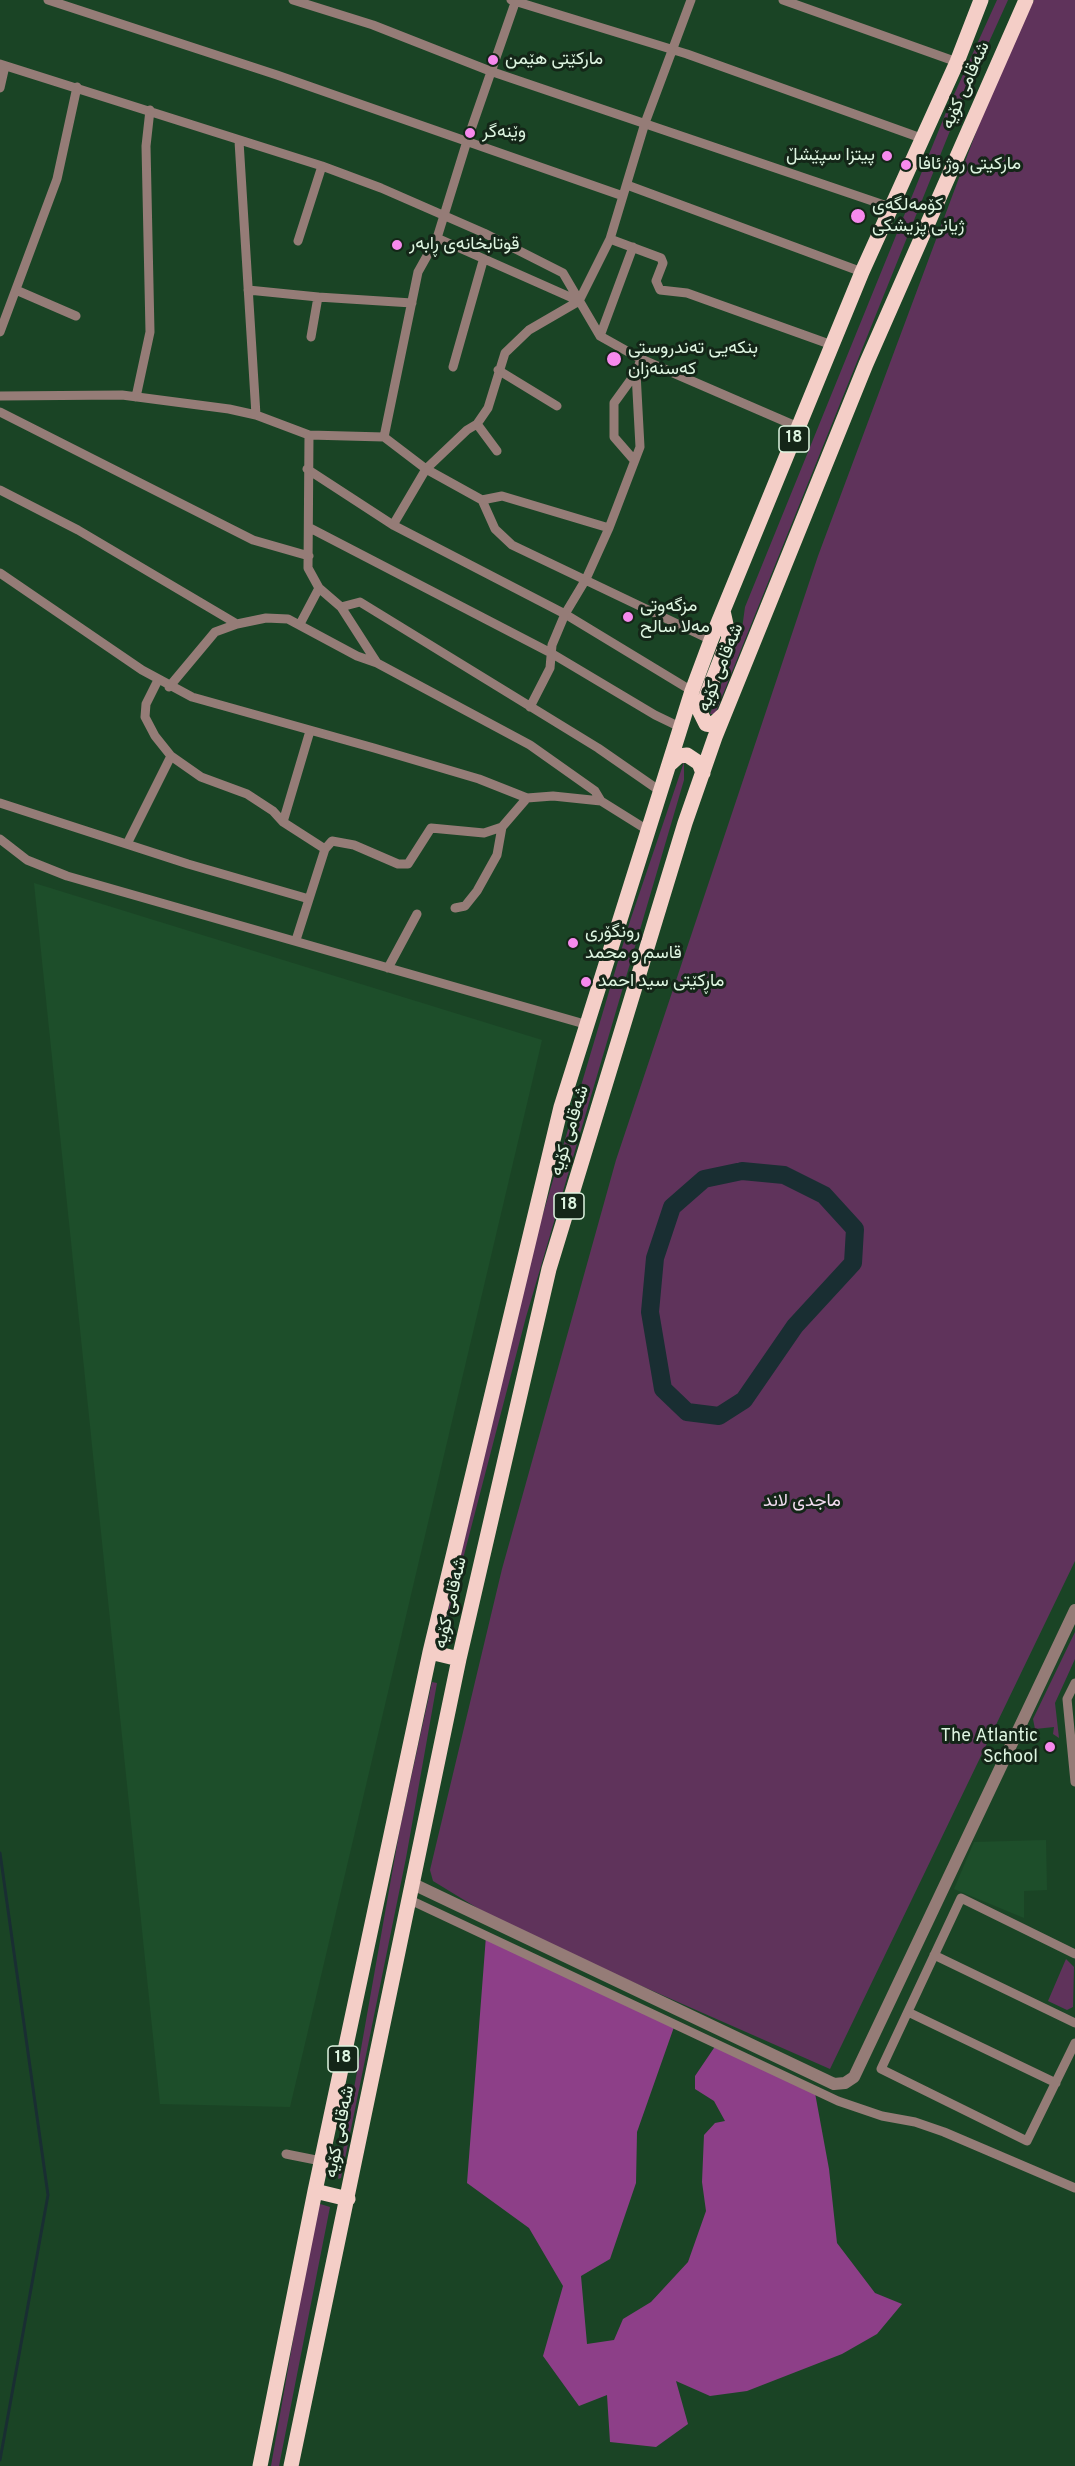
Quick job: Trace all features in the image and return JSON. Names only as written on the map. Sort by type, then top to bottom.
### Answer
[{"type":"highway","name":"شەقامی کۆیە","points":[[260,2466],[321,2161],[430,1652],[561,1107],[660,791],[711,640],[862,272],[957,62],[981,0]]},
{"type":"highway","name":"شەقامی کۆیە","points":[[291,2466],[459,1659],[549,1269],[703,772],[726,710],[866,364],[1026,0]]},
{"type":"highway","points":[[723,611],[729,638],[700,712],[701,718],[706,724],[711,725],[726,710]]},
{"type":"highway","points":[[669,765],[679,756],[687,755],[699,763],[703,772]]},
{"type":"highway","points":[[430,1652],[459,1659]]},
{"type":"highway","points":[[315,2192],[348,2199]]},
{"type":"street","points":[[48,0],[623,196]]},
{"type":"street","points":[[293,0],[373,25],[490,71],[890,207]]},
{"type":"street","points":[[393,525],[426,469],[467,430],[477,424],[488,408],[504,353],[516,339],[579,301],[610,239],[645,123],[691,0]]},
{"type":"street","points":[[783,0],[957,62]]},
{"type":"street","points":[[384,437],[418,272],[437,238],[466,141],[514,1],[672,50],[921,138]]},
{"type":"street","points":[[0,87],[3,65],[77,87],[322,166],[484,233],[563,273],[600,336],[641,359],[798,427]]},
{"type":"street","points":[[0,332],[57,179],[77,87]]},
{"type":"street","points":[[136,397],[150,332],[146,146],[150,110]]},
{"type":"street","points":[[239,141],[256,415]]},
{"type":"street","points":[[298,241],[322,166]]},
{"type":"street","points":[[627,185],[862,272]]},
{"type":"street","points":[[437,238],[483,261],[579,301]]},
{"type":"street","points":[[610,239],[662,258],[663,263],[656,281],[660,290],[687,292],[832,345]]},
{"type":"street","points":[[600,336],[633,247]]},
{"type":"street","points":[[453,367],[483,261]]},
{"type":"street","points":[[16,290],[76,315]]},
{"type":"street","points":[[248,290],[412,303]]},
{"type":"street","points":[[312,336],[318,297]]},
{"type":"street","points":[[634,460],[614,437],[614,403],[636,373],[641,359]]},
{"type":"street","points":[[498,370],[557,406]]},
{"type":"street","points":[[530,707],[550,668],[551,653],[565,614],[586,579],[609,528],[640,447],[636,373]]},
{"type":"street","points":[[0,396],[136,397],[229,409],[256,415],[309,435],[384,437],[426,469],[482,500],[495,529],[512,545],[711,640]]},
{"type":"street","points":[[0,412],[253,540],[309,556]]},
{"type":"street","points":[[477,424],[496,451]]},
{"type":"street","points":[[309,435],[308,568],[320,588],[341,607],[377,663]]},
{"type":"street","points":[[307,469],[393,525],[565,614],[692,692]]},
{"type":"street","points":[[0,490],[87,535],[237,624]]},
{"type":"street","points":[[482,500],[502,496],[609,528]]},
{"type":"street","points":[[310,528],[551,653],[655,715],[682,728]]},
{"type":"street","points":[[0,573],[169,687],[192,696],[479,779],[527,798],[553,796],[601,801],[649,831]]},
{"type":"street","points":[[300,624],[320,588]]},
{"type":"street","points":[[341,607],[360,602],[598,748],[660,791]]},
{"type":"street","points":[[169,687],[215,632],[237,624],[266,618],[288,619],[357,656],[377,663],[530,745],[596,791],[601,801]]},
{"type":"street","points":[[158,680],[146,704],[145,717],[155,736],[171,756],[201,777],[247,794],[273,811],[283,822],[325,849]]},
{"type":"street","points":[[283,822],[310,731]]},
{"type":"street","points":[[127,844],[171,756]]},
{"type":"street","points":[[455,908],[465,906],[489,873],[497,855],[502,827],[527,798]]},
{"type":"street","points":[[0,803],[309,899]]},
{"type":"street","points":[[296,940],[325,849],[332,841],[354,844],[398,864],[408,864],[431,828],[484,833],[502,827]]},
{"type":"street","points":[[0,839],[27,860],[57,872],[588,1025]]},
{"type":"street","points":[[388,968],[417,914]]},
{"type":"street","points":[[411,1883],[834,2084],[845,2084],[854,2077],[858,2069],[1074,1614]]},
{"type":"street","points":[[1075,1683],[1067,1700],[1075,1782]]},
{"type":"street","points":[[1075,1954],[961,1898],[881,2069],[1027,2141],[1075,2043]]},
{"type":"street","points":[[408,1899],[838,2101],[882,2116],[915,2122],[944,2132],[1075,2188]]},
{"type":"street","points":[[934,1955],[1075,2023]]},
{"type":"street","points":[[908,2012],[1056,2083]]},
{"type":"street","points":[[286,2154],[321,2161]]},
{"type":"shaded area","points":[[34,883],[542,1040],[290,2107],[160,2104]]},
{"type":"shaded area","points":[[1046,1840],[1047,1890],[1024,1891],[1024,1918],[954,1889],[974,1842]]},
{"type":"shaded area","points":[[486,1936],[674,2027],[637,2132],[636,2183],[610,2259],[581,2276],[587,2344],[614,2340],[623,2319],[651,2302],[688,2262],[706,2211],[702,2182],[704,2135],[715,2123],[725,2121],[714,2101],[695,2089],[695,2076],[716,2045],[815,2093],[829,2169],[837,2243],[875,2293],[902,2304],[877,2334],[842,2354],[747,2391],[710,2396],[676,2381],[688,2424],[656,2447],[610,2442],[607,2395],[579,2406],[543,2356],[563,2286],[529,2228],[467,2183]]},
{"type":"green space","points":[[997,0],[1008,0],[960,106],[715,714],[710,714],[742,629],[745,607],[947,110]]},
{"type":"green space","name":"ماجدی لاند","points":[[1034,0],[1075,0],[1075,1561],[830,2069],[510,1928],[433,1881],[430,1870],[502,1569],[616,1160],[818,556],[994,84]]},
{"type":"green space","points":[[684,762],[684,780],[526,1317],[446,1624],[471,1478],[506,1338],[630,921]]},
{"type":"green space","points":[[1075,1632],[1075,1659],[1055,1703],[1059,1738],[1053,1734],[1054,1727],[1035,1729],[1033,1719]]},
{"type":"green space","points":[[432,1682],[437,1683],[406,1858],[341,2178],[338,2179],[400,1828]]},
{"type":"green space","points":[[1066,1959],[1074,1967],[1073,2007],[1067,2010],[1048,2001]]},
{"type":"green space","points":[[317,2203],[330,2207],[279,2466],[271,2466]]},
{"type":"waterway","points":[[742,1171],[784,1175],[824,1195],[855,1229],[853,1263],[795,1326],[744,1400],[719,1416],[687,1412],[663,1389],[650,1312],[655,1258],[672,1207],[704,1179],[742,1171]]},
{"type":"waterway","points":[[0,1853],[48,2195],[0,2460]]},
{"type":"place","name":"مارکێتی هێمن","points":[[493,60]]},
{"type":"place","name":"وێنەگر","points":[[470,133]]},
{"type":"place","name":"پیتزا سپێشڵ","points":[[887,156]]},
{"type":"place","name":"ماركيتى روژ ئافا","points":[[906,165]]},
{"type":"place","name":"کۆمەلگەی ژیانی پزیشکی","points":[[858,216]]},
{"type":"place","name":"قوتابخانەی ڕابەر","points":[[397,245]]},
{"type":"place","name":"بنکەیی تەندروستی کەسنەزان","points":[[614,359]]},
{"type":"place","name":"مزگەوتی مەلا سالح","points":[[628,617]]},
{"type":"place","name":"رونگۆری قاسم و محمد","points":[[573,943]]},
{"type":"place","name":"ماڕکێتی سید احمد","points":[[586,982]]},
{"type":"place","name":"The Atlantic School","points":[[1050,1747]]}]
